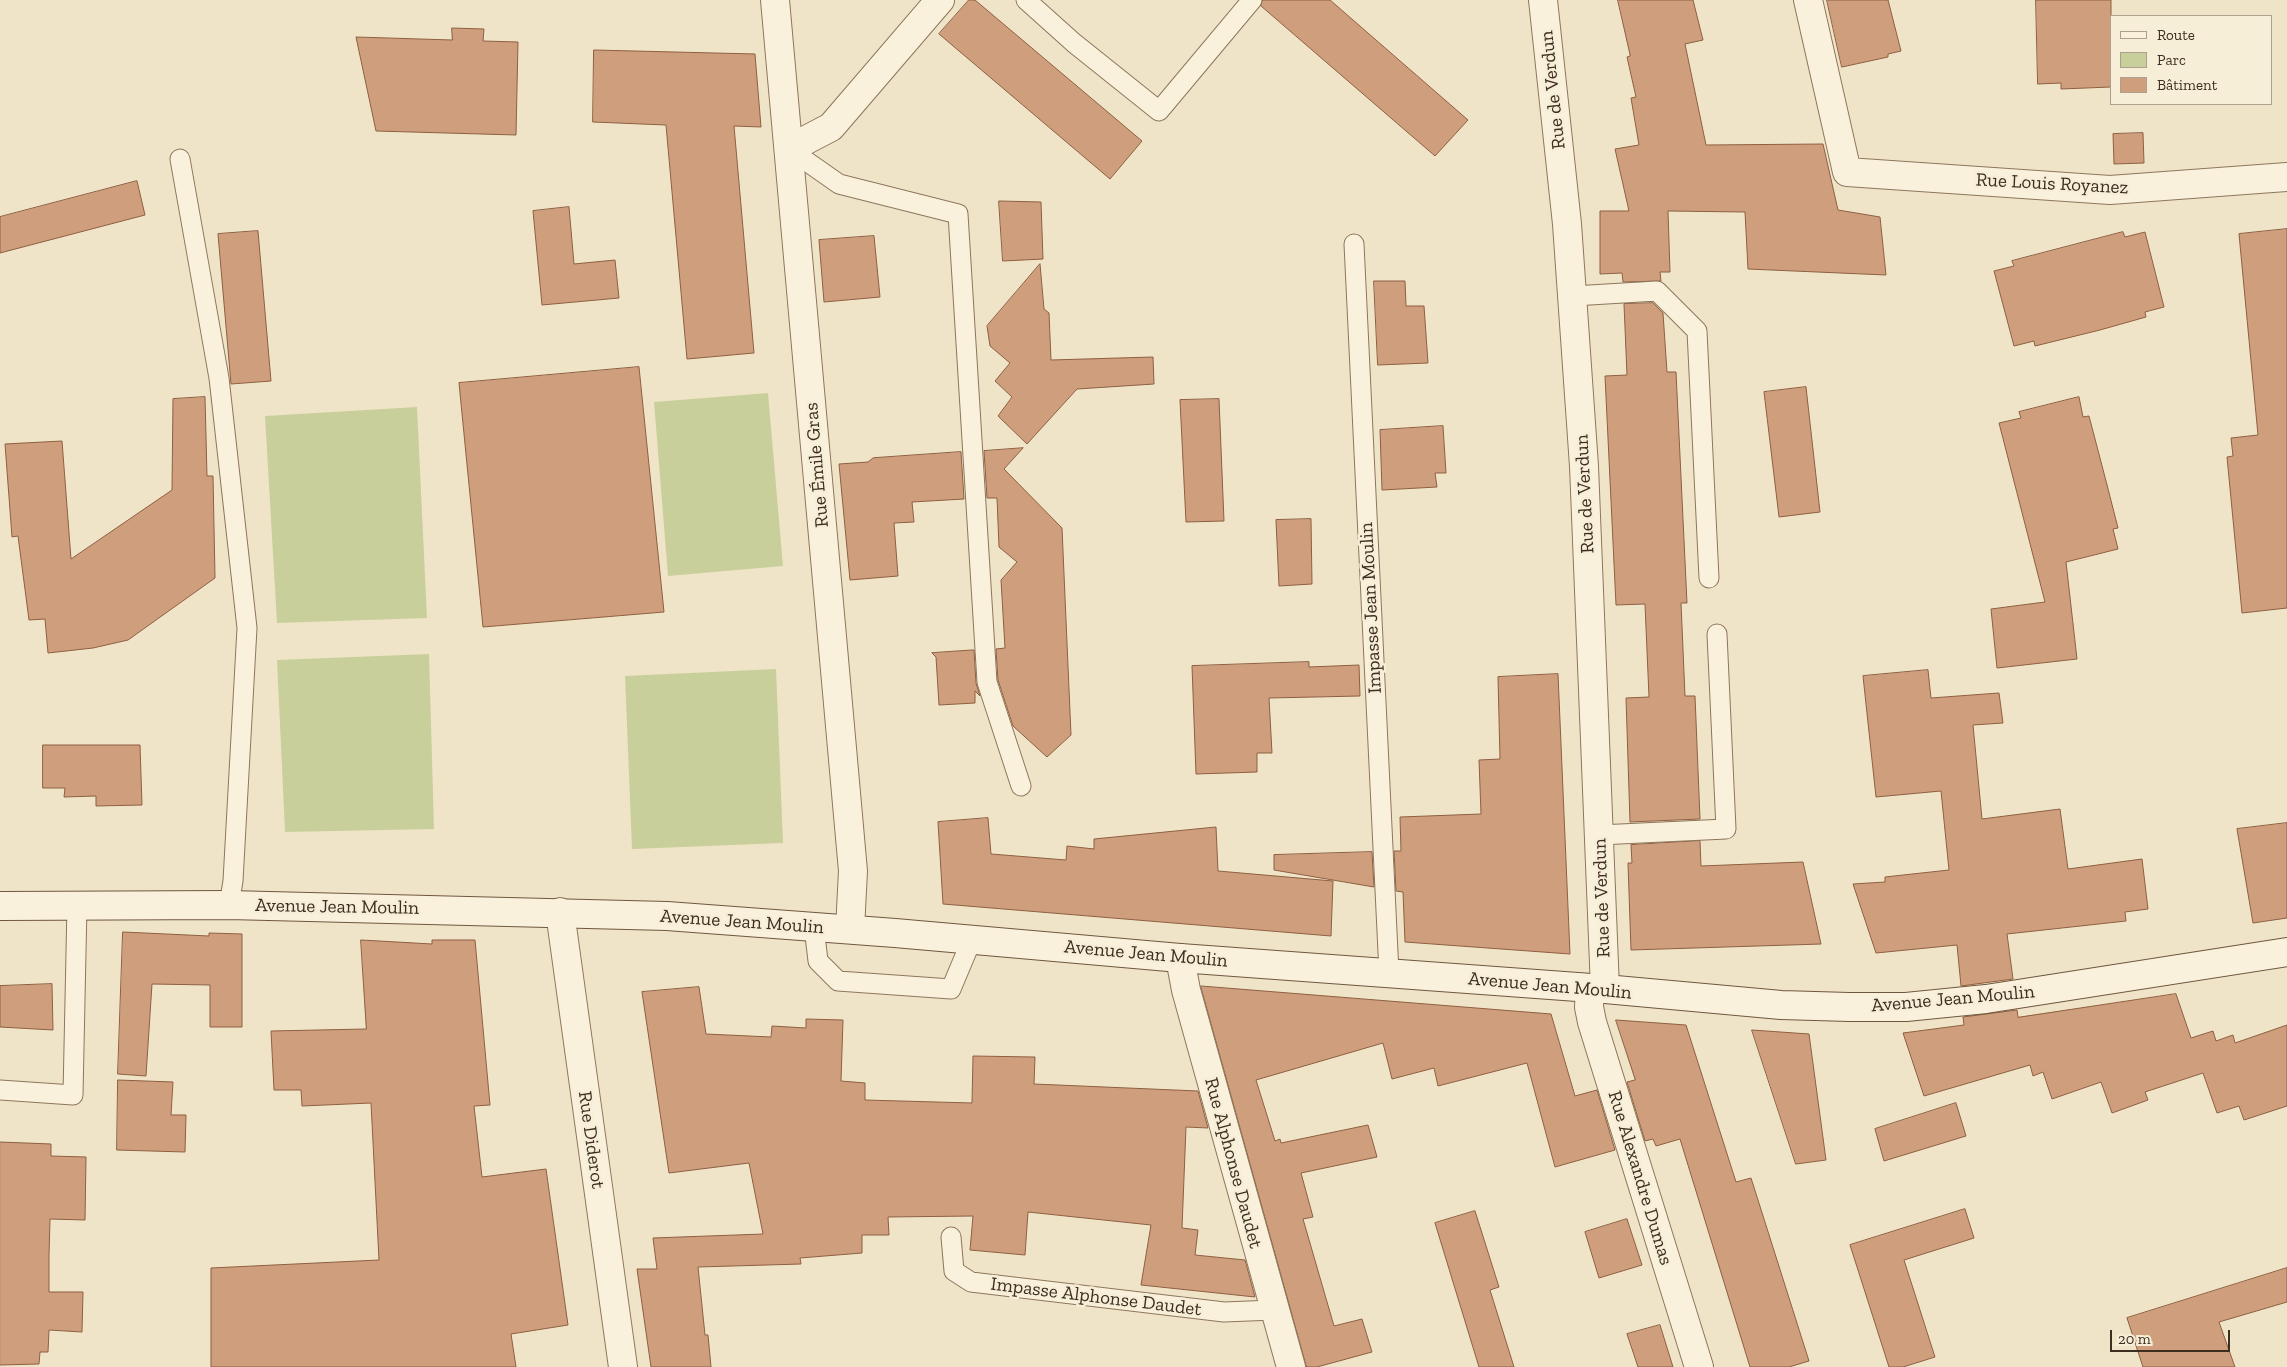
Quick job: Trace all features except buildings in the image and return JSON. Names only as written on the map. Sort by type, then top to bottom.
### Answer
[{"type":"street","name":"Rue Émile Gras","points":[[775,0],[853,871],[850,930]]},
{"type":"street","points":[[789,149],[831,127],[940,0]]},
{"type":"street","name":"Rue de Verdun","points":[[1543,0],[1567,224],[1584,466],[1599,835],[1597,988]]},
{"type":"street","name":"Rue Louis Royanez","points":[[1808,0],[1847,172],[2110,190],[2287,177]]},
{"type":"street","name":"Avenue Jean Moulin","points":[[0,906],[77,904],[229,905],[667,916],[972,939],[1180,958],[1597,988],[1781,1005],[1906,1007],[1986,999],[2287,952]]},
{"type":"street","name":"Rue Diderot","points":[[560,912],[623,1367]]},
{"type":"street","name":"Rue Alphonse Daudet","points":[[1180,958],[1186,990],[1291,1367]]},
{"type":"street","name":"Rue Alexandre Dumas","points":[[1597,988],[1589,1007],[1592,1022],[1699,1367]]},
{"type":"lane","points":[[1026,0],[1074,43],[1159,111],[1252,0]]},
{"type":"lane","points":[[789,149],[839,184],[958,214],[988,682],[1021,786]]},
{"type":"lane","points":[[180,159],[219,378],[247,628],[233,881],[229,905]]},
{"type":"lane","name":"Impasse Jean Moulin","points":[[1354,244],[1389,973]]},
{"type":"lane","points":[[1573,296],[1657,291],[1698,331],[1709,578]]},
{"type":"lane","points":[[1599,835],[1726,829],[1718,634]]},
{"type":"lane","points":[[0,1090],[73,1095],[77,904]]},
{"type":"lane","points":[[814,927],[818,961],[838,981],[951,989],[972,939]]},
{"type":"lane","name":"Impasse Alphonse Daudet","points":[[951,1237],[954,1270],[971,1282],[1224,1312],[1274,1310]]},
{"type":"green space","points":[[768,393],[783,566],[668,576],[654,402]]},
{"type":"green space","points":[[417,407],[427,618],[277,623],[265,416]]},
{"type":"green space","points":[[429,654],[434,829],[285,832],[277,660]]},
{"type":"green space","points":[[776,669],[783,843],[632,849],[625,676]]}]
